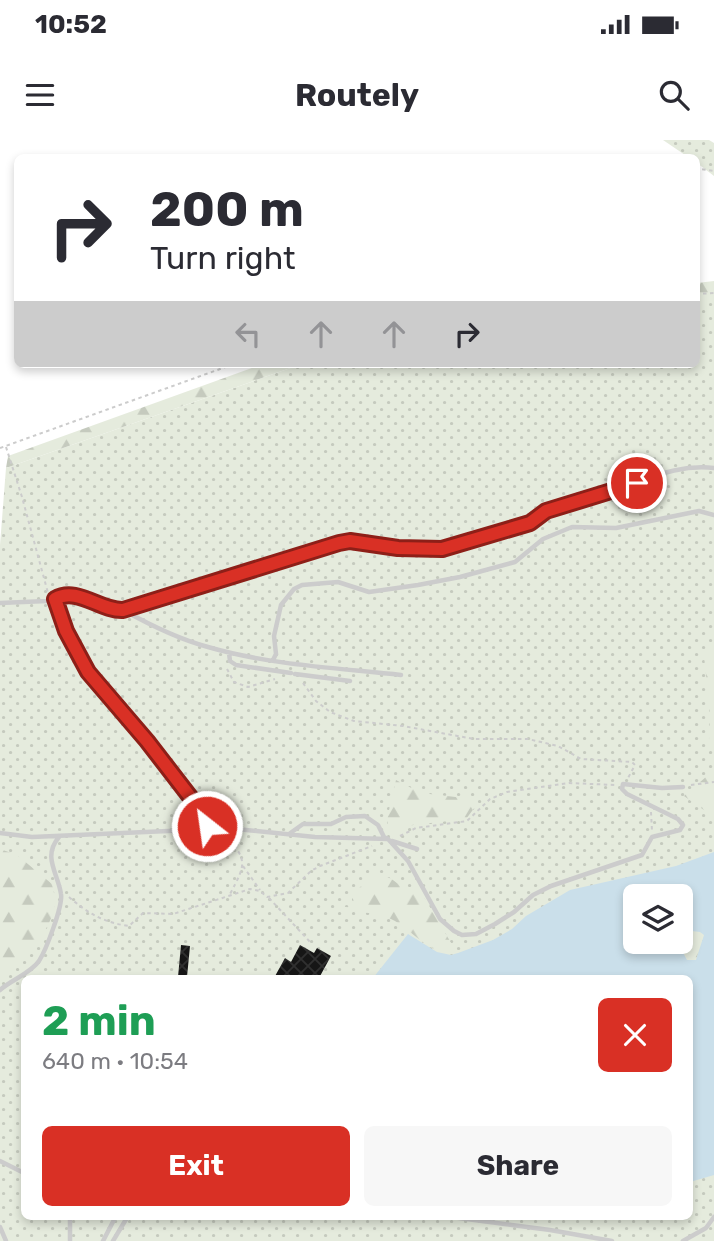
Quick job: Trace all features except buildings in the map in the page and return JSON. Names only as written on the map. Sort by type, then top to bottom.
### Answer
[{"type":"lane","points":[[0,603],[53,599],[73,594],[114,610],[123,610],[339,543],[362,542],[431,550],[455,546],[495,531],[530,523],[546,511],[559,506],[618,490],[675,469],[690,466],[714,468]]},
{"type":"lane","points":[[273,660],[276,654],[274,636],[281,606],[294,589],[302,585],[338,582],[369,592],[410,586],[460,577],[515,562],[543,540],[572,527],[617,528],[699,511],[714,515]]},
{"type":"lane","points":[[53,599],[66,631],[88,672],[147,741],[201,811],[207,826]]},
{"type":"lane","points":[[123,610],[187,641],[229,653],[401,675]]},
{"type":"lane","points":[[229,653],[230,661],[236,665],[350,681]]},
{"type":"lane","points":[[289,834],[303,824],[331,824],[346,817],[365,816],[379,825],[384,837],[408,861],[440,919],[462,935],[476,934],[514,912],[533,895],[551,886],[642,855],[653,836],[680,830],[683,825],[678,819],[624,791],[621,788],[623,784],[683,787]]},
{"type":"lane","points":[[0,833],[32,837],[191,830],[207,826],[289,834],[388,839],[417,849]]},
{"type":"lane","points":[[0,990],[40,960],[60,908],[61,895],[50,857],[53,845],[60,836]]},
{"type":"lane","points":[[0,1161],[21,1172]]},
{"type":"lane","points":[[684,1241],[706,1228],[714,1217]]},
{"type":"lane","points":[[70,1220],[70,1241]]},
{"type":"lane","points":[[103,1241],[115,1220]]},
{"type":"lane","points":[[113,1241],[126,1220]]},
{"type":"lane","points":[[474,1220],[612,1241]]},
{"type":"lane","points":[[0,1227],[6,1241]]},
{"type":"path","points":[[0,448],[223,368]]},
{"type":"path","points":[[5,446],[23,497],[45,589],[53,599]]},
{"type":"path","points":[[227,669],[234,682],[248,687],[293,674],[322,706],[354,722],[403,726],[474,739],[528,738],[558,746],[576,758],[632,762],[635,765],[623,784],[569,783],[507,792],[490,799],[467,821],[416,828],[320,866],[288,893],[267,897]]},
{"type":"path","points":[[683,787],[714,782]]},
{"type":"path","points":[[651,807],[653,836]]},
{"type":"path","points":[[217,827],[240,852],[243,866],[260,891],[312,943]]},
{"type":"path","points":[[230,895],[243,866]]},
{"type":"path","points":[[61,895],[69,897],[86,912],[130,926],[143,913],[173,914],[250,889],[260,891]]},
{"type":"green space","points":[[663,140],[709,140],[714,143],[714,176],[700,165],[700,154],[684,154]]},
{"type":"green space","points":[[714,281],[714,299],[700,300],[700,283]]},
{"type":"green space","points":[[714,297],[714,1241],[0,1241],[0,545],[6,468],[291,368],[700,368],[700,299]]},
{"type":"green space","points":[[252,368],[291,368],[6,468],[8,456]]},
{"type":"green space","points":[[714,640],[714,744],[709,741],[710,715],[704,655]]},
{"type":"green space","points":[[714,770],[714,822],[711,815],[684,796]]},
{"type":"green space","points":[[396,780],[421,793],[464,798],[478,803],[466,819],[413,825],[390,837],[387,819]]},
{"type":"green space","points":[[0,849],[17,855],[52,884],[55,901],[43,934],[27,953],[0,975]]},
{"type":"green space","points":[[374,875],[389,878],[408,893],[418,887],[457,953],[447,953],[429,946],[385,916],[337,911],[337,906],[355,908],[352,894]]},
{"type":"green space","points":[[693,931],[704,934],[696,960],[688,961],[684,954],[693,954]]},
{"type":"water","points":[[714,852],[714,1175],[693,1181],[693,975],[375,975],[408,934],[437,952],[451,955],[493,940],[512,929],[526,916],[570,890],[676,866]]},
{"type":"route","points":[[207,826],[201,811],[147,741],[88,672],[66,631],[55,599],[58,596],[73,594],[101,606],[123,610],[339,543],[350,541],[398,548],[442,549],[495,531],[530,523],[546,511],[637,483]]}]
